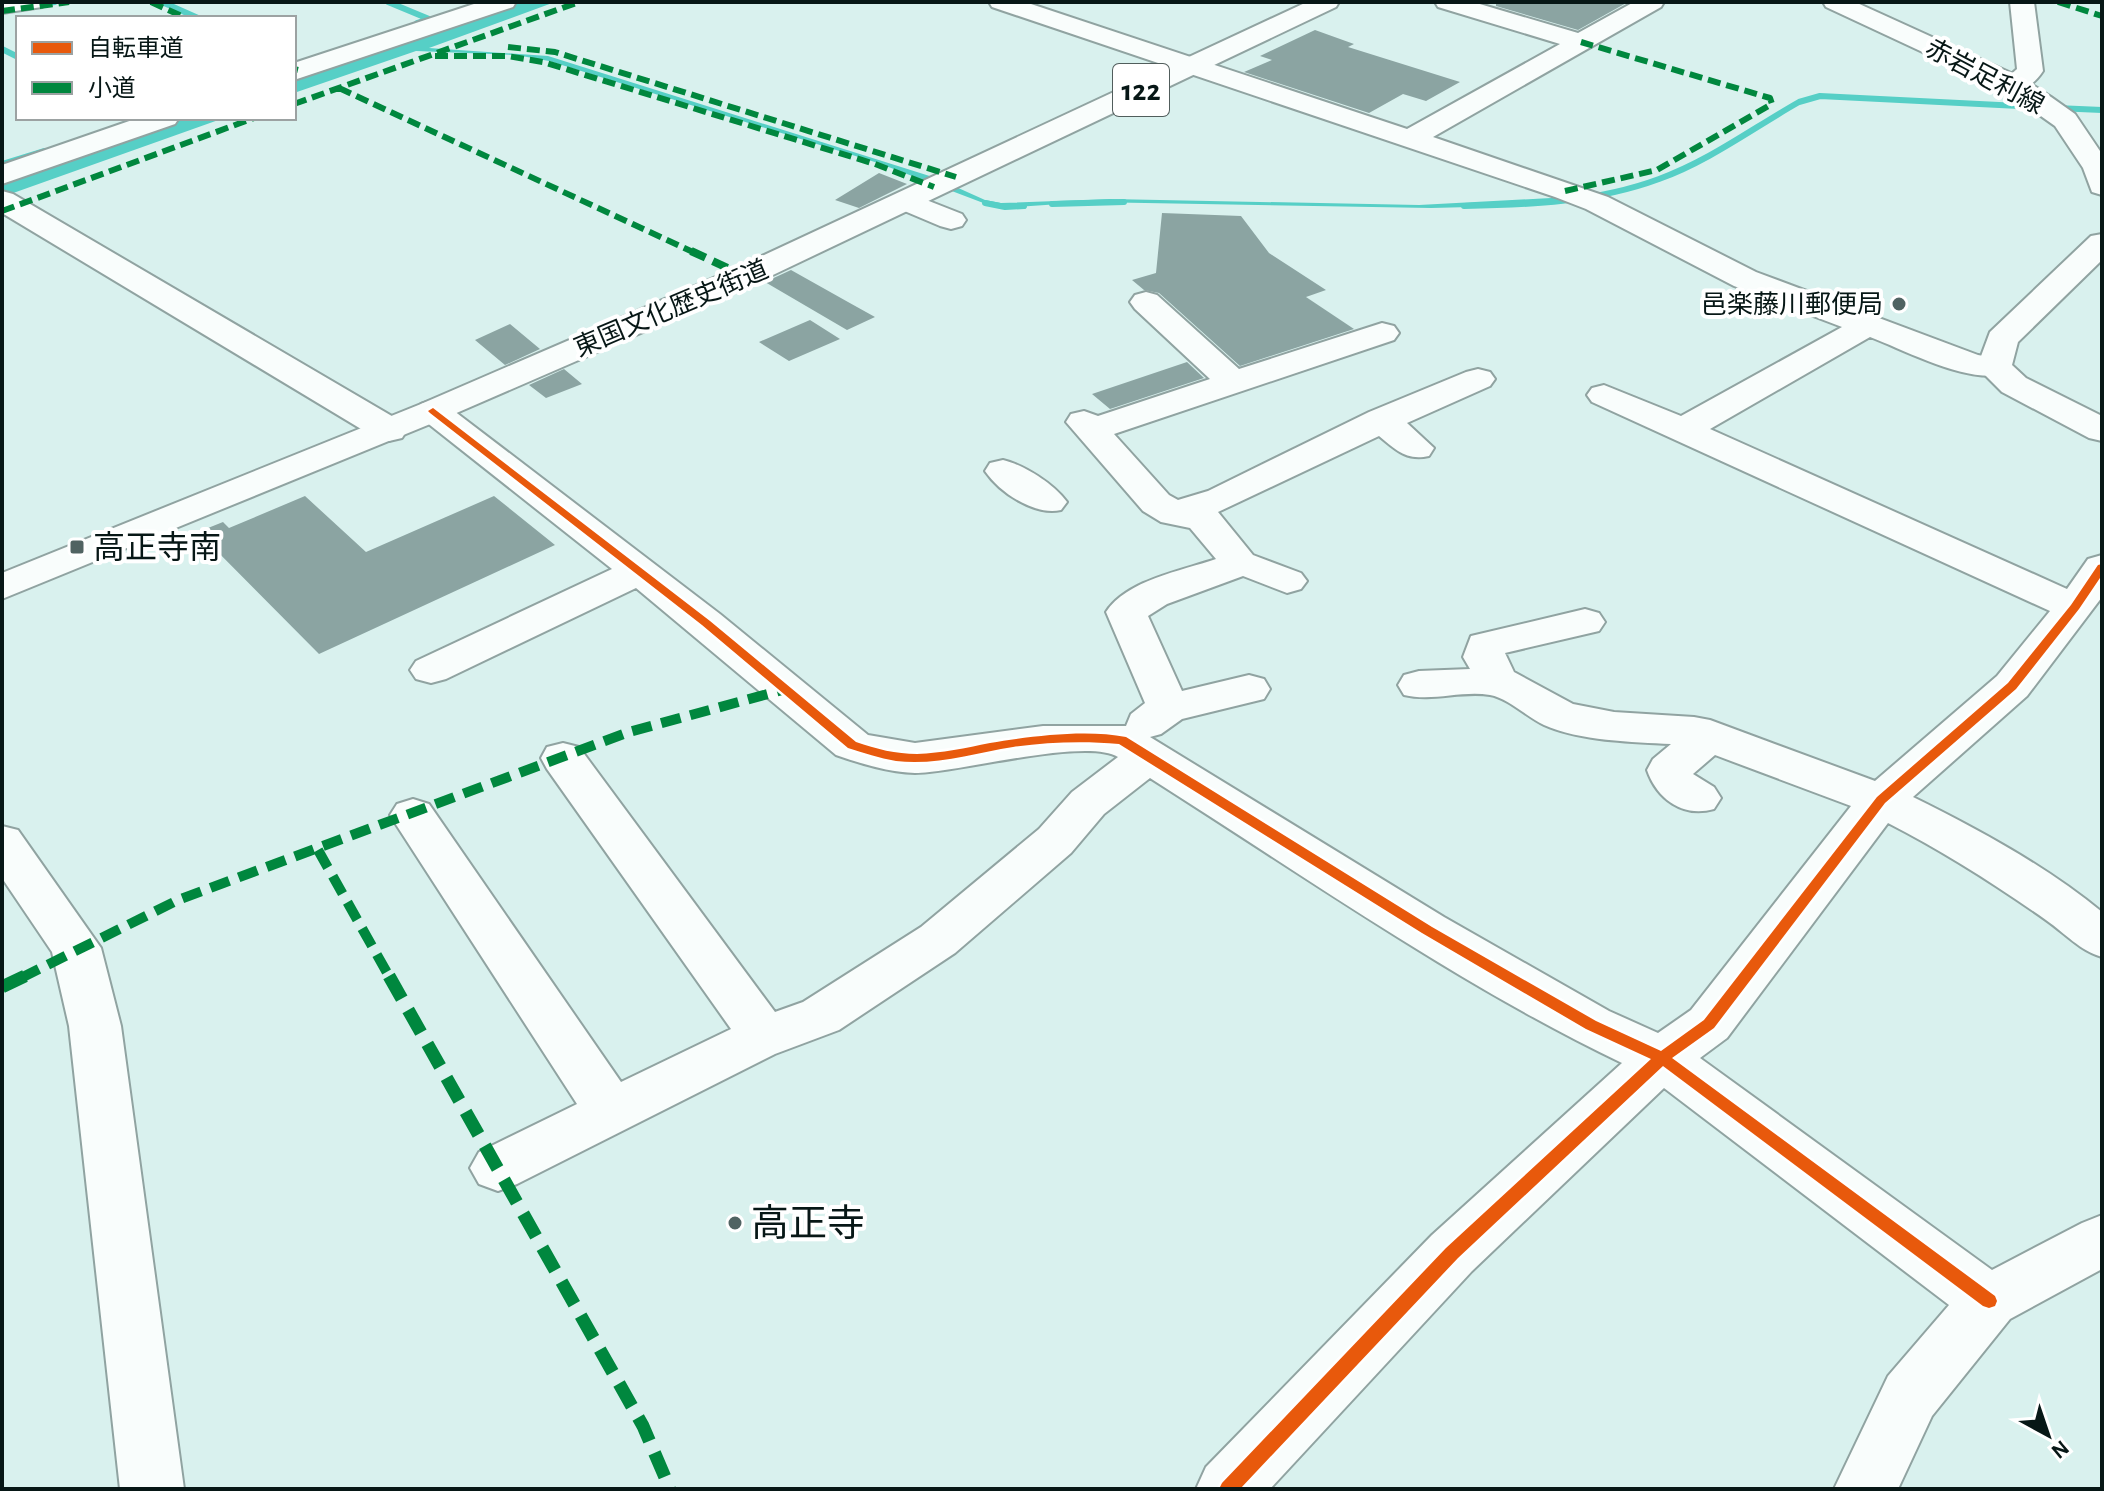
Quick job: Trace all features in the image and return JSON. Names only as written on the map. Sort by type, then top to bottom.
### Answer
[{"type":"main road","points":[[2,6],[33,2]]},
{"type":"main road","points":[[296,71],[504,2]]},
{"type":"main road","points":[[1001,2],[1597,203],[1745,279],[1972,364],[1994,367],[2014,385],[2102,430]]},
{"type":"main road","name":"東国文化歴史街道","points":[[2,587],[389,430],[745,276],[1327,2]]},
{"type":"main road","points":[[1447,2],[1581,42]]},
{"type":"main road","points":[[1410,139],[1652,2]]},
{"type":"main road","name":"赤岩足利線","points":[[1835,2],[2013,84],[2065,120],[2100,175]]},
{"type":"main road","points":[[2013,84],[2030,71],[2022,2]]},
{"type":"main road","points":[[4,193],[161,120]]},
{"type":"main road","points":[[932,188],[951,220]]},
{"type":"main road","points":[[4,193],[389,430]]},
{"type":"main road","points":[[1994,367],[2002,339],[2102,243]]},
{"type":"main road","points":[[1146,302],[1235,384]]},
{"type":"main road","points":[[1682,430],[1850,337],[1865,324]]},
{"type":"main road","points":[[1094,425],[1235,384],[1382,333]]},
{"type":"main road","points":[[1174,514],[1221,499],[1273,476],[1382,420],[1478,379]]},
{"type":"main road","points":[[1604,395],[2075,607]]},
{"type":"main road","points":[[433,411],[639,571],[852,745],[880,755],[924,759],[1083,737],[1135,748],[1427,930],[1591,1025],[1662,1058],[1989,1301]]},
{"type":"main road","points":[[1382,420],[1416,448]]},
{"type":"main road","points":[[1094,425],[1143,452]]},
{"type":"main road","points":[[1094,425],[1156,503],[1174,514],[1203,519],[1240,564]]},
{"type":"main road","points":[[1003,471],[1048,502]]},
{"type":"main road","points":[[1169,708],[1126,612],[1153,595],[1240,564],[1256,567],[1287,581]]},
{"type":"main road","points":[[1228,1489],[1452,1253],[1662,1058],[1709,1024],[1881,800],[2012,686],[2075,607],[2102,567]]},
{"type":"main road","points":[[431,670],[639,571]]},
{"type":"main road","points":[[1585,622],[1486,645],[1484,657],[1498,681],[1561,716],[1614,726],[1694,731],[1710,735],[1881,800],[1950,835],[2066,909],[2102,939]]},
{"type":"main road","points":[[1419,685],[1498,681]]},
{"type":"main road","points":[[498,1168],[765,1037],[821,1016],[938,940],[1055,841],[1169,708],[1249,689]]},
{"type":"main road","points":[[1698,798],[1674,783],[1669,770],[1710,735]]},
{"type":"main road","points":[[563,758],[765,1037]]},
{"type":"main road","points":[[413,815],[612,1112]]},
{"type":"main road","points":[[2,842],[76,948],[95,1026],[152,1489]]},
{"type":"main road","points":[[1866,1489],[1910,1396],[1989,1301],[2102,1240]]},
{"type":"water","points":[[515,2],[555,2],[429,48],[548,56],[936,178],[985,200],[1001,203],[1110,199],[1419,205],[1569,197],[1576,200],[1512,206],[1431,208],[1089,202],[1015,207],[986,204],[878,163],[549,61],[516,55],[416,51],[296,92],[296,77]]},
{"type":"water","points":[[171,120],[218,120],[2,197],[2,181]]},
{"type":"building","points":[[1496,2],[1628,2],[1578,30],[1496,6]]},
{"type":"building","points":[[1315,30],[1354,44],[1348,47],[1460,82],[1426,101],[1403,94],[1369,113],[1244,72],[1272,60],[1260,56]]},
{"type":"building","points":[[879,173],[907,184],[859,208],[835,200]]},
{"type":"building","points":[[1162,213],[1241,216],[1269,253],[1326,290],[1306,297],[1354,329],[1240,366],[1159,293],[1144,290],[1132,280],[1156,273]]},
{"type":"building","points":[[791,270],[875,317],[847,330],[765,282]]},
{"type":"building","points":[[810,320],[840,339],[789,361],[759,342]]},
{"type":"building","points":[[510,324],[540,349],[505,365],[475,340]]},
{"type":"building","points":[[1187,362],[1204,378],[1110,409],[1092,394]]},
{"type":"building","points":[[564,369],[582,384],[546,398],[529,385]]},
{"type":"building","points":[[305,496],[366,552],[494,496],[555,545],[319,654],[198,532],[223,522],[229,528]]},
{"type":"waterway","points":[[33,5],[55,2]]},
{"type":"waterway","points":[[162,2],[194,16]]},
{"type":"waterway","points":[[388,2],[429,19],[417,23]]},
{"type":"waterway","points":[[2,49],[16,56]]},
{"type":"waterway","points":[[1464,206],[1563,201],[1635,187],[1696,163],[1799,102],[1820,96],[2040,107]]},
{"type":"waterway","points":[[2056,108],[2102,110]]},
{"type":"waterway","points":[[2,164],[44,151]]},
{"type":"waterway","points":[[1052,204],[1124,202]]},
{"type":"waterway","points":[[985,203],[1005,207],[1024,206]]},
{"type":"marked path","points":[[2,11],[69,2]]},
{"type":"marked path","points":[[151,2],[182,16]]},
{"type":"marked path","points":[[296,103],[579,2]]},
{"type":"marked path","points":[[2058,2],[2102,16]]},
{"type":"marked path","points":[[1565,191],[1657,170],[1772,104],[1770,98],[1581,42]]},
{"type":"marked path","points":[[508,47],[555,52],[956,177]]},
{"type":"marked path","points":[[435,56],[507,56],[543,62],[875,164],[934,187]]},
{"type":"marked path","points":[[339,88],[745,276]]},
{"type":"marked path","points":[[2,211],[249,120]]},
{"type":"marked path","points":[[2,987],[178,900],[629,732],[786,689]]},
{"type":"marked path","points":[[318,850],[643,1426],[670,1489]]},
{"type":"cycle path","points":[[433,411],[706,623],[852,745],[915,758],[1043,740],[1122,740],[1427,930],[1591,1025],[1662,1058],[1989,1301]]},
{"type":"cycle path","points":[[1228,1489],[1452,1253],[1662,1058],[1709,1024],[1881,800],[2012,686],[2075,607],[2102,567]]},
{"type":"place","name":"邑楽藤川郵便局","points":[[1899,304]]},
{"type":"place","name":"高正寺南","points":[[77,547]]},
{"type":"place","name":"高正寺","points":[[735,1223]]}]
